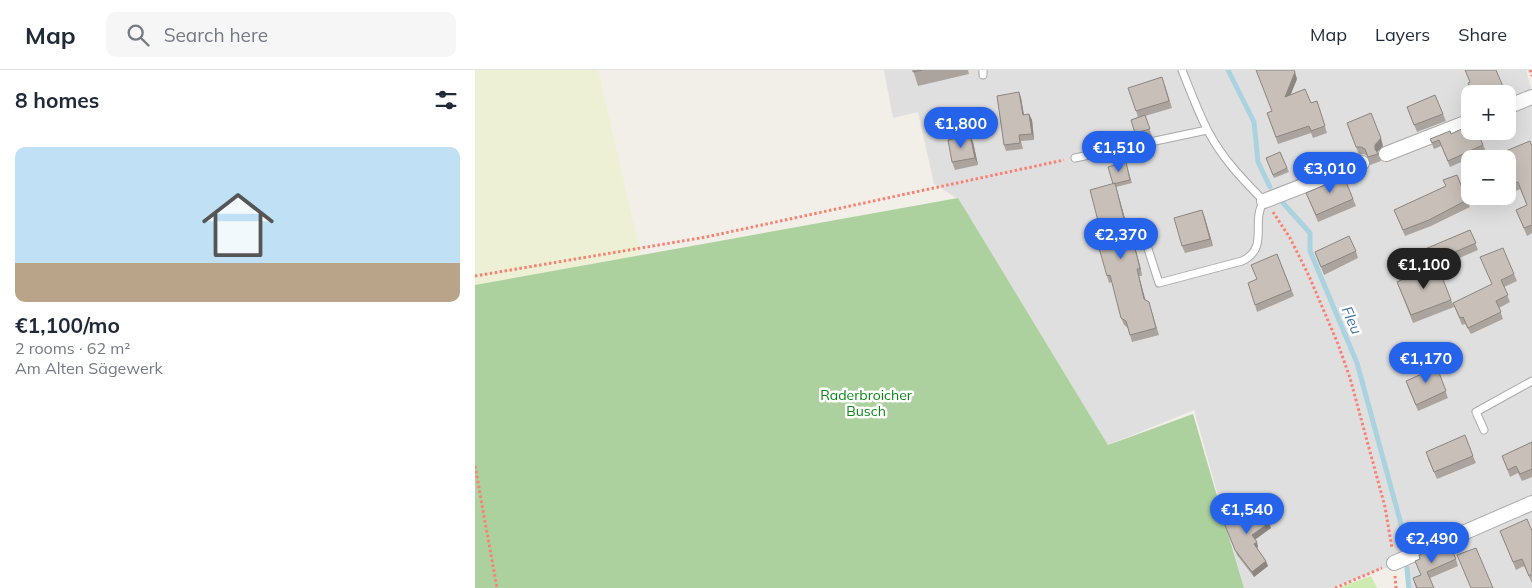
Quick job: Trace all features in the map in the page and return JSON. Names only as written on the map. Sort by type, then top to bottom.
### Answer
[{"type":"street","points":[[1516,103],[1532,97]]},
{"type":"street","points":[[1386,154],[1461,125]]},
{"type":"street","points":[[1264,201],[1362,163]]},
{"type":"street","points":[[1394,562],[1532,503]]},
{"type":"lane","points":[[1141,227],[1159,283],[1237,263],[1249,257],[1257,247],[1259,214],[1264,201],[1235,171],[1207,130],[1182,70]]},
{"type":"lane","points":[[1075,158],[1207,130]]},
{"type":"lane","points":[[1484,430],[1476,412],[1532,381]]},
{"type":"path","points":[[1530,70],[1532,76]]},
{"type":"path","points":[[475,276],[697,238],[1075,158]]},
{"type":"path","points":[[1264,201],[1287,231],[1297,250],[1338,344],[1350,378],[1388,518],[1394,562],[1335,588]]},
{"type":"path","points":[[475,466],[497,588]]},
{"type":"shaded area","points":[[884,70],[1526,70],[1532,91],[1532,588],[1406,588],[1404,561],[1332,588],[1244,588],[1194,410],[1108,445],[958,199],[934,184],[918,112],[893,118]]},
{"type":"green space","points":[[475,70],[598,70],[641,255],[475,285]]},
{"type":"green space","name":"Raderbroicher Busch","points":[[958,198],[1108,445],[1193,414],[1244,588],[475,588],[475,285]]},
{"type":"green space","points":[[1371,576],[1377,588],[1338,588]]},
{"type":"building","points":[[1256,70],[1294,70],[1295,72],[1285,97],[1305,89],[1311,103],[1317,101],[1325,126],[1311,131],[1309,126],[1276,137],[1267,113],[1272,111]]},
{"type":"building","points":[[1465,70],[1496,70],[1502,85],[1469,85],[1470,82]]},
{"type":"building","points":[[1162,77],[1169,101],[1136,111],[1128,88]]},
{"type":"building","points":[[1019,92],[1023,115],[1029,114],[1032,134],[1019,135],[1020,143],[1004,145],[997,96]]},
{"type":"building","points":[[1435,95],[1443,114],[1414,125],[1407,107]]},
{"type":"building","points":[[1371,113],[1381,138],[1375,145],[1378,154],[1368,157],[1365,149],[1356,147],[1347,123]]},
{"type":"building","points":[[1145,115],[1150,129],[1135,133],[1131,120]]},
{"type":"building","points":[[1461,129],[1461,140],[1481,140],[1483,145],[1472,150],[1461,150],[1461,155],[1448,161],[1439,140],[1432,143],[1430,139],[1450,131],[1451,134]]},
{"type":"building","points":[[970,135],[975,158],[952,162],[948,140]]},
{"type":"building","points":[[1530,141],[1532,146],[1532,225],[1524,228],[1516,210],[1527,205],[1518,182],[1516,183],[1516,150],[1508,150]]},
{"type":"building","points":[[1280,152],[1287,168],[1273,175],[1266,158]]},
{"type":"building","points":[[1126,162],[1130,180],[1113,184],[1108,167]]},
{"type":"building","points":[[1342,172],[1353,199],[1316,215],[1306,193],[1327,184],[1324,179]]},
{"type":"building","points":[[1457,175],[1461,185],[1461,203],[1429,220],[1403,230],[1394,210],[1446,186],[1443,180]]},
{"type":"building","points":[[1115,183],[1125,223],[1128,222],[1138,260],[1140,269],[1137,269],[1144,299],[1149,302],[1156,328],[1130,335],[1126,321],[1121,318],[1110,275],[1107,276],[1097,241],[1103,240],[1090,190]]},
{"type":"building","points":[[1202,210],[1210,239],[1182,246],[1174,218]]},
{"type":"building","points":[[1470,230],[1476,243],[1424,265],[1418,252]]},
{"type":"building","points":[[1349,236],[1356,251],[1321,267],[1315,252]]},
{"type":"building","points":[[1503,248],[1514,274],[1501,280],[1508,295],[1496,301],[1501,312],[1468,328],[1463,317],[1460,318],[1453,303],[1492,284],[1480,257]]},
{"type":"building","points":[[1277,254],[1291,290],[1255,305],[1248,283],[1257,279],[1251,265]]},
{"type":"building","points":[[1437,264],[1451,300],[1411,315],[1397,282]]},
{"type":"building","points":[[1435,362],[1446,391],[1416,405],[1406,381],[1424,373],[1422,367]]},
{"type":"building","points":[[1465,435],[1473,456],[1434,472],[1426,452]]},
{"type":"building","points":[[1532,442],[1532,469],[1520,474],[1516,466],[1508,470],[1502,456]]},
{"type":"building","points":[[1254,502],[1269,523],[1252,535],[1257,542],[1254,544],[1266,561],[1252,572],[1235,550],[1225,525]]},
{"type":"building","points":[[1527,519],[1532,531],[1532,574],[1529,576],[1522,559],[1513,562],[1500,531]]},
{"type":"building","points":[[1448,542],[1456,559],[1427,572],[1434,588],[1417,588],[1413,578],[1421,575],[1415,561],[1420,559],[1419,555]]},
{"type":"building","points":[[1476,548],[1493,588],[1471,588],[1457,555]]},
{"type":"waterway","name":"Fleu","points":[[1228,70],[1254,122],[1258,162],[1270,187]]},
{"type":"waterway","name":"Fleu","points":[[1283,203],[1310,233],[1310,251],[1357,363],[1401,524],[1404,545]]},
{"type":"waterway","name":"Fleu","points":[[1407,568],[1409,588]]}]
